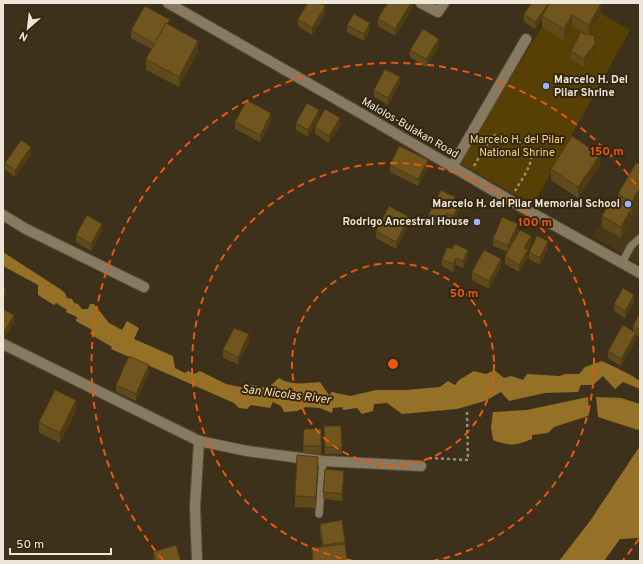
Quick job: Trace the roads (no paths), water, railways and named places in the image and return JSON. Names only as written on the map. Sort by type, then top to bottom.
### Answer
[{"type":"street","name":"Malolos-Bulakan Road","points":[[168,3],[509,200],[640,273]]},
{"type":"street","points":[[421,3],[438,12],[444,3]]},
{"type":"street","points":[[452,167],[526,39]]},
{"type":"street","points":[[3,215],[26,229],[144,287]]},
{"type":"street","points":[[3,344],[199,441],[247,451],[323,462],[421,466]]},
{"type":"street","points":[[197,561],[195,507],[199,441]]},
{"type":"lane","points":[[622,263],[631,246],[640,238]]},
{"type":"lane","points":[[319,514],[323,462]]},
{"type":"water","name":"San Nicolas River","points":[[3,252],[60,289],[65,293],[67,298],[72,299],[74,303],[78,304],[82,309],[88,309],[90,304],[94,304],[109,323],[122,330],[127,321],[139,328],[134,339],[173,356],[175,368],[185,373],[188,371],[194,374],[200,371],[226,384],[245,388],[246,384],[268,388],[279,378],[284,381],[294,383],[320,382],[329,395],[332,392],[350,396],[376,390],[406,390],[440,387],[448,381],[455,385],[459,380],[474,371],[486,374],[494,370],[504,378],[511,376],[523,380],[527,374],[560,376],[565,374],[579,374],[585,367],[602,361],[640,381],[640,389],[623,382],[615,389],[603,376],[593,385],[581,385],[578,392],[545,393],[509,401],[501,392],[485,401],[457,409],[402,414],[387,403],[374,404],[373,411],[362,414],[357,408],[343,410],[342,407],[333,408],[332,413],[320,408],[306,407],[297,411],[284,412],[281,406],[273,402],[270,408],[251,405],[247,409],[239,408],[234,403],[111,349],[112,347],[90,334],[92,330],[76,321],[77,317],[66,312],[67,310],[56,303],[54,305],[38,295],[38,285],[3,266]]},
{"type":"water","points":[[588,397],[589,415],[585,417],[554,427],[548,433],[532,435],[532,439],[521,443],[508,444],[493,440],[491,427],[493,412],[527,410]]},
{"type":"water","points":[[596,397],[621,398],[640,404],[640,427],[638,430],[598,417]]},
{"type":"water","points":[[640,446],[640,538],[620,539],[604,561],[559,561],[590,521]]},
{"type":"place","name":"Marcelo H. Del Pilar Shrine","points":[[546,86]]},
{"type":"place","name":"Marcelo H. del Pilar Memorial School","points":[[628,204]]},
{"type":"place","name":"Rodrigo Ancestral House","points":[[477,222]]},
{"type":"park label","name":"Marcelo H. del Pilar National Shrine","points":[[517,146]]}]
